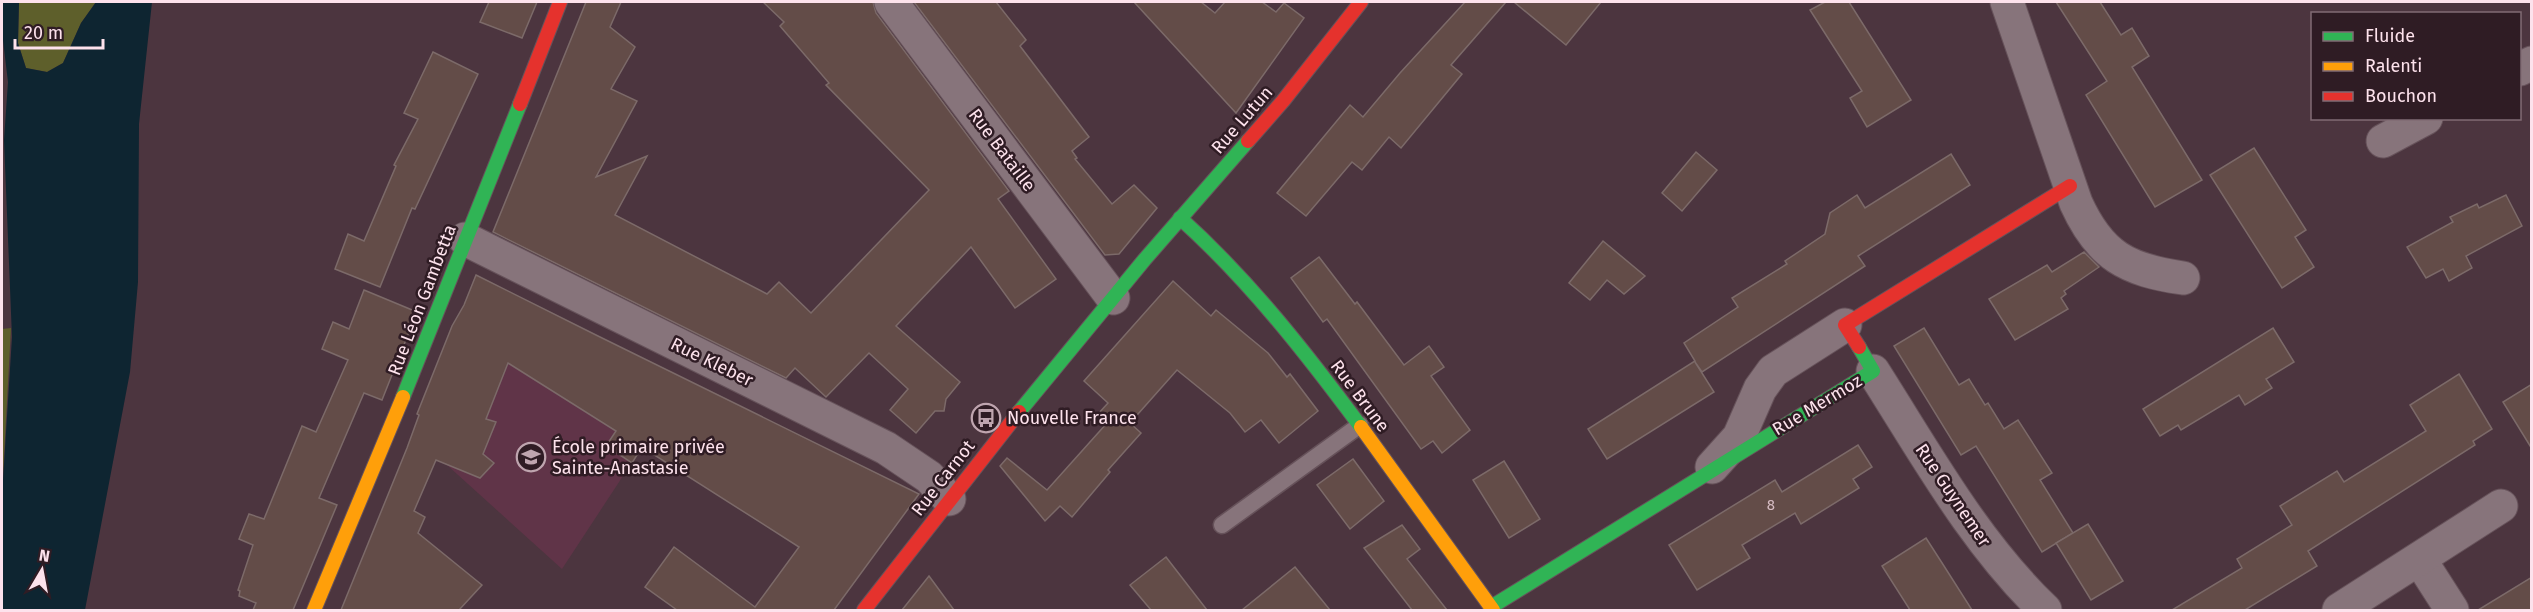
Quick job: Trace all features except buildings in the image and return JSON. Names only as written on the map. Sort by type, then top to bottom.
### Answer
[{"type":"street","name":"Rue Léon Gambetta","points":[[314,610],[395,418],[560,2]]},
{"type":"street","name":"Rue Bataille","points":[[891,2],[1113,298]]},
{"type":"street","name":"Rue Lutun","points":[[1145,259],[1283,101],[1361,2]]},
{"type":"street","points":[[2007,2],[2076,203],[2089,229],[2107,250],[2134,266],[2183,278]]},
{"type":"street","points":[[2383,141],[2422,120]]},
{"type":"street","points":[[1707,473],[1739,437],[1760,389],[1773,371],[2070,186]]},
{"type":"street","name":"Rue Brune","points":[[1180,218],[1250,286],[1360,425],[1492,609]]},
{"type":"street","name":"Rue Kleber","points":[[465,239],[872,441],[921,470],[949,499]]},
{"type":"street","name":"Rue Carnot","points":[[864,610],[949,499],[1145,259]]},
{"type":"street","name":"Rue Mermoz","points":[[1492,609],[1873,371],[1845,325]]},
{"type":"street","name":"Rue Guynemer","points":[[1873,371],[1976,532],[2015,581],[2045,610]]},
{"type":"street","points":[[2339,610],[2501,506]]},
{"type":"street","points":[[2420,560],[2452,610]]},
{"type":"lane","points":[[1222,525],[1360,425]]},
{"type":"shaded area","points":[[19,2],[96,2],[81,23],[63,63],[47,72],[26,68],[18,43]]},
{"type":"shaded area","points":[[11,328],[2,493],[2,329]]},
{"type":"shaded area","name":"École primaire privée Sainte-Anastasie","points":[[454,329],[642,447],[562,569],[447,465],[407,448]]},
{"type":"water","points":[[2,2],[19,2],[18,43],[26,68],[47,72],[63,63],[81,23],[96,2],[152,2],[139,124],[138,282],[130,372],[85,610],[2,610],[2,496],[12,337],[4,140],[8,82],[2,32]]},
{"type":"traffic: fast","points":[[403,397],[520,104]]},
{"type":"traffic: fast","points":[[1019,412],[1145,259],[1248,141]]},
{"type":"traffic: fast","points":[[1180,218],[1230,266],[1276,318],[1361,427]]},
{"type":"traffic: fast","points":[[1491,607],[1873,371],[1859,347]]},
{"type":"traffic: slow","points":[[314,610],[403,397]]},
{"type":"traffic: slow","points":[[1361,427],[1493,610]]},
{"type":"traffic: jam","points":[[520,104],[560,2]]},
{"type":"traffic: jam","points":[[1248,141],[1283,101],[1361,2]]},
{"type":"traffic: jam","points":[[1859,347],[1845,325],[2070,186]]},
{"type":"traffic: jam","points":[[864,610],[1019,412]]},
{"type":"place","name":"Nouvelle France","points":[[986,418]]},
{"type":"place","name":"École primaire privée Sainte-Anastasie","points":[[531,457]]}]
